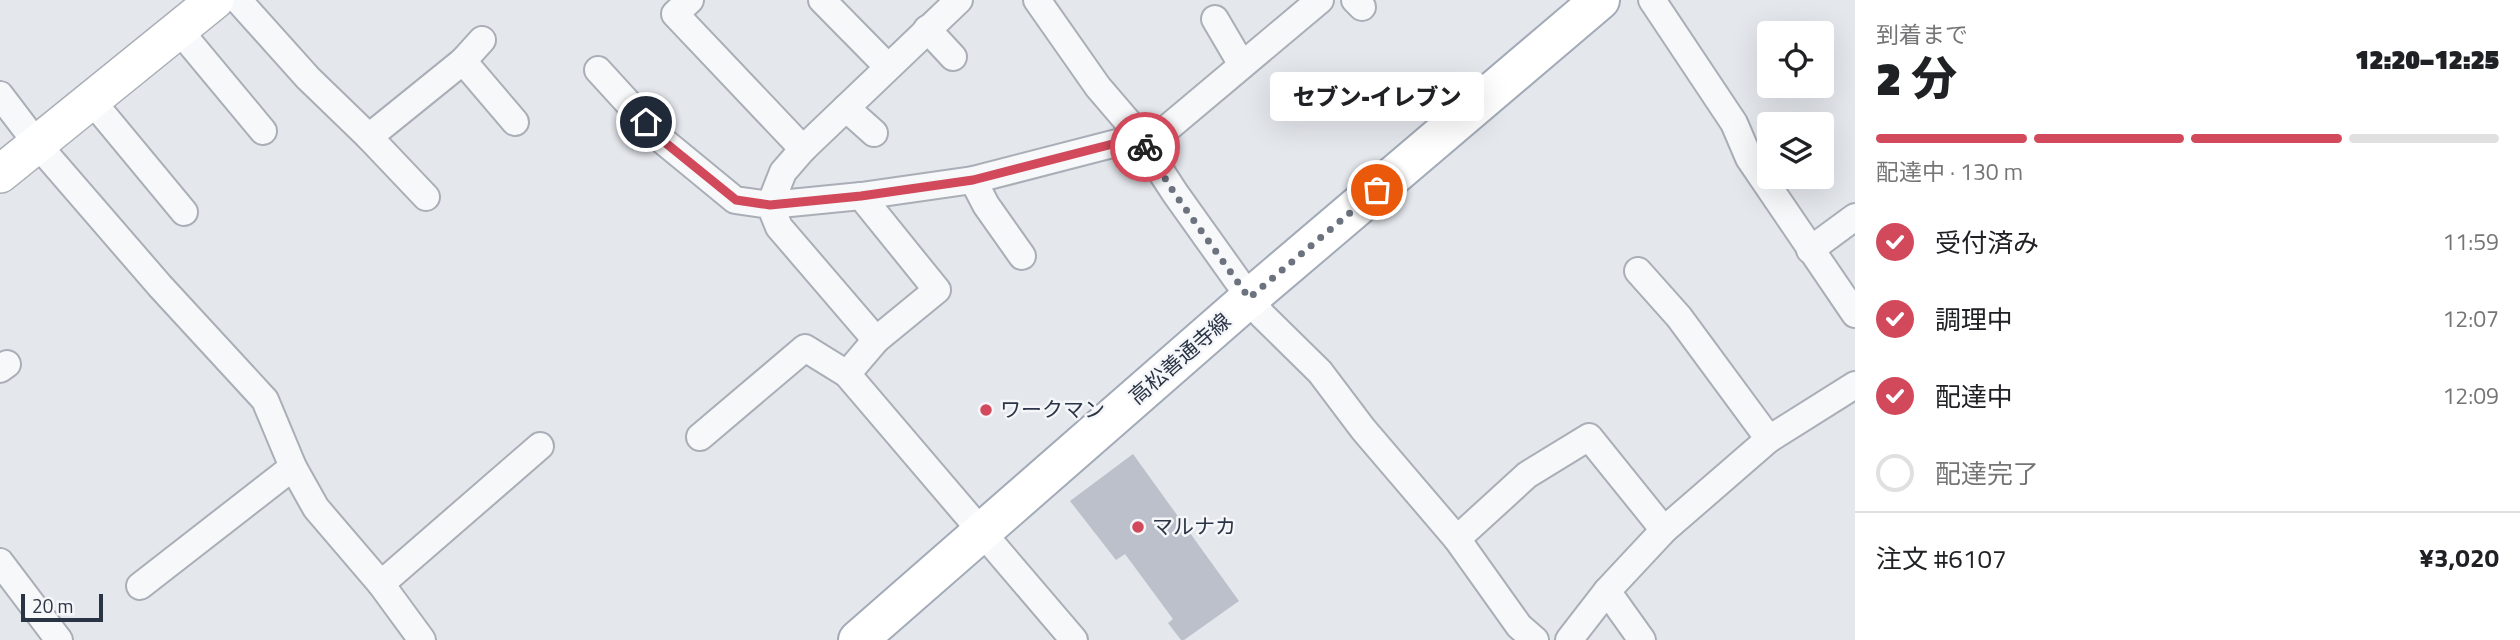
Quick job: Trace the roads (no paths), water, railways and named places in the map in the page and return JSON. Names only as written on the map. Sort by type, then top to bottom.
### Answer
[{"type":"main road","name":"高松善通寺線","points":[[858,640],[1591,3]]},
{"type":"street","points":[[0,174],[215,0]]},
{"type":"street","points":[[238,0],[308,78],[369,136],[426,197]]},
{"type":"street","points":[[690,0],[675,14],[803,149]]},
{"type":"street","points":[[822,0],[887,66]]},
{"type":"street","points":[[876,340],[779,227],[770,205],[783,172],[803,149],[959,0]]},
{"type":"street","points":[[1037,0],[1098,86],[1128,122],[1175,194],[1262,315],[1320,372],[1363,429],[1457,539],[1520,626],[1535,640]]},
{"type":"street","points":[[598,70],[662,140],[736,200],[770,205],[861,196],[973,180],[1140,142],[1242,65],[1320,0]]},
{"type":"street","points":[[1652,0],[1734,123],[1749,158],[1855,314]]},
{"type":"street","points":[[1215,19],[1242,65]]},
{"type":"street","points":[[927,29],[953,57]]},
{"type":"street","points":[[178,30],[263,131]]},
{"type":"street","points":[[369,136],[463,61],[482,40]]},
{"type":"street","points":[[463,61],[515,122]]},
{"type":"street","points":[[0,95],[38,145],[160,286],[265,400],[293,467],[316,508],[381,584],[422,640]]},
{"type":"street","points":[[92,101],[184,212]]},
{"type":"street","points":[[846,108],[874,133]]},
{"type":"street","points":[[973,180],[986,205],[1022,256]]},
{"type":"street","points":[[846,374],[876,340],[937,290],[861,196]]},
{"type":"street","points":[[1810,250],[1855,217]]},
{"type":"street","points":[[1638,271],[1679,317],[1769,439]]},
{"type":"street","points":[[700,438],[805,348],[846,374],[1074,640]]},
{"type":"street","points":[[1569,640],[1607,591],[1664,530],[1769,439],[1855,385]]},
{"type":"street","points":[[1457,539],[1527,475],[1588,437],[1664,530]]},
{"type":"street","points":[[381,584],[540,446]]},
{"type":"street","points":[[139,586],[293,467]]},
{"type":"street","points":[[0,562],[59,640]]},
{"type":"street","points":[[1607,591],[1642,640]]},
{"type":"place","name":"セブン-イレブン","points":[[1377,190]]},
{"type":"place","name":"ワークマン","points":[[986,410]]},
{"type":"place","name":"マルナカ","points":[[1138,527]]}]
